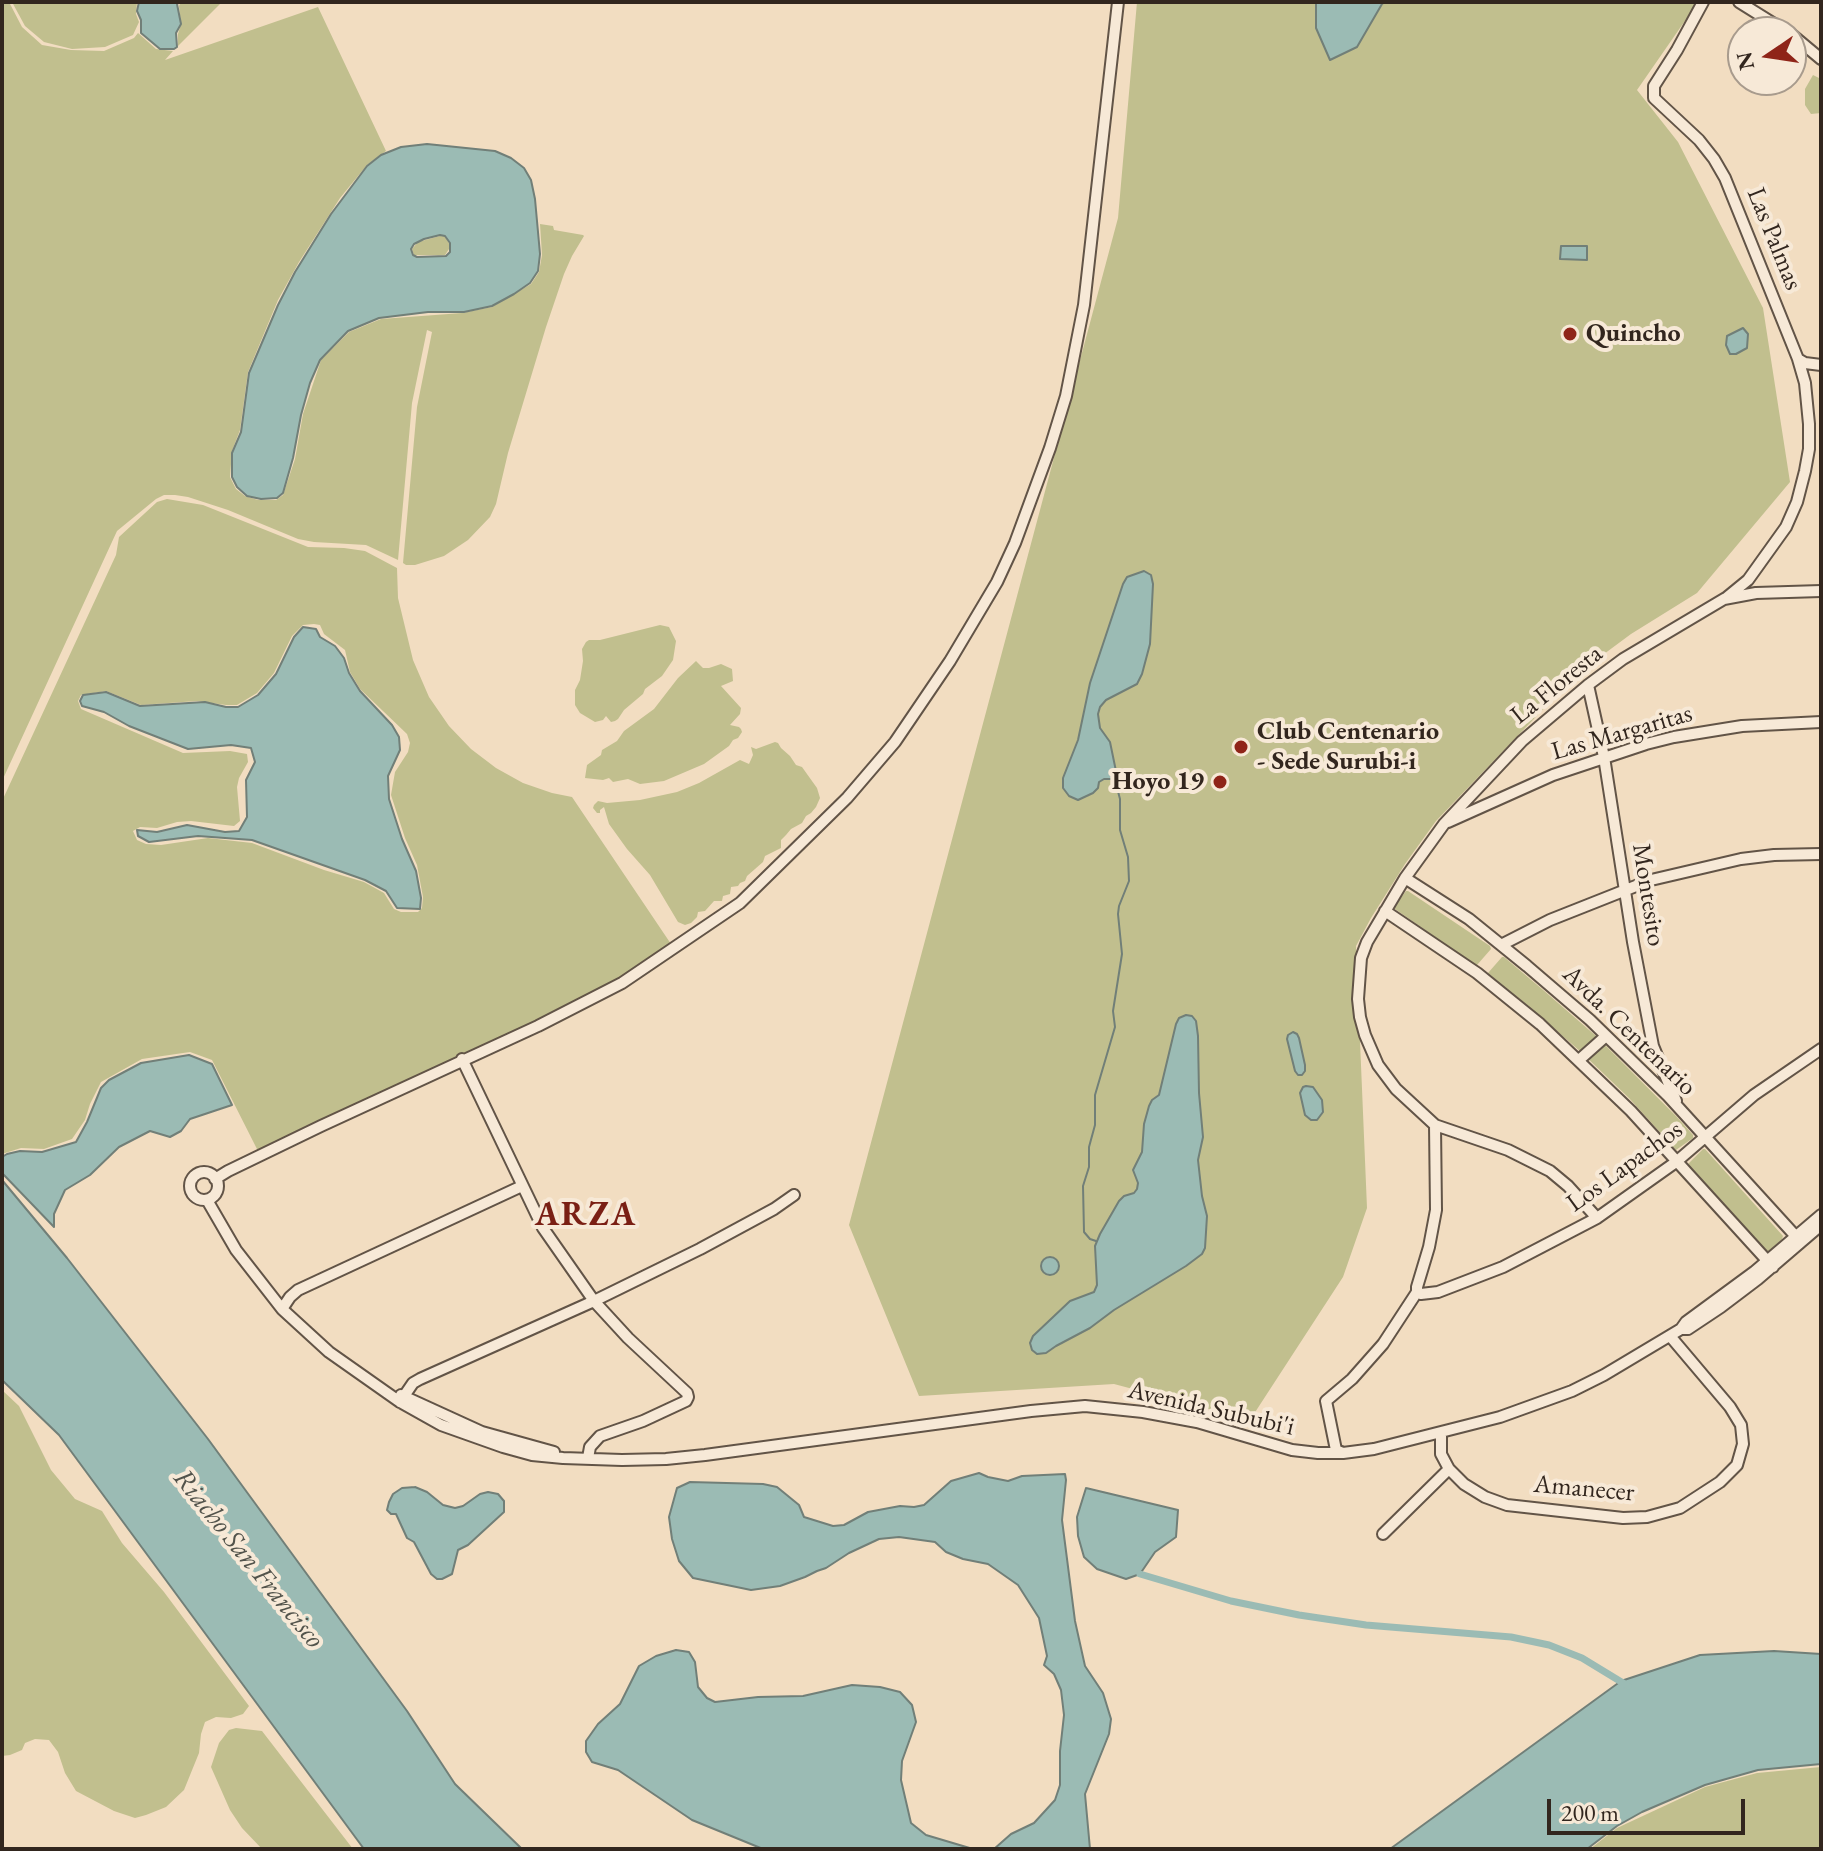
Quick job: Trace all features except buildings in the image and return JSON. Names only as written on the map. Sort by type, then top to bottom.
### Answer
[{"type":"street","points":[[215,1179],[622,983],[740,903],[847,798],[895,742],[974,623],[997,582],[1015,543],[1066,396],[1084,305],[1118,2]]},
{"type":"street","name":"Las Palmas","points":[[1703,2],[1654,86],[1654,98],[1699,140],[1725,178],[1798,359],[1805,383],[1809,424],[1809,449],[1797,502],[1786,527],[1748,580],[1724,599]]},
{"type":"street","points":[[1739,2],[1762,16]]},
{"type":"street","points":[[1798,359],[1818,365]]},
{"type":"street","points":[[1805,383],[1807,374],[1818,365]]},
{"type":"street","points":[[1748,580],[1750,591],[1756,593]]},
{"type":"street","name":"La Floresta","points":[[1435,1125],[1396,1089],[1378,1065],[1365,1035],[1358,999],[1361,958],[1367,942],[1405,878],[1444,824],[1522,741],[1623,659],[1724,599],[1756,593],[1821,591]]},
{"type":"street","name":"Montesito","points":[[1588,685],[1604,757],[1653,1046],[1679,1108]]},
{"type":"street","name":"Las Margaritas","points":[[1444,824],[1553,775],[1674,737],[1772,724],[1821,722]]},
{"type":"street","points":[[1501,945],[1550,920],[1651,880],[1741,859],[1821,854]]},
{"type":"street","name":"Avda. Centenario","points":[[1405,878],[1469,919],[1557,991],[1679,1108],[1798,1238]]},
{"type":"street","points":[[1385,911],[1482,976],[1540,1024],[1631,1111],[1770,1264]]},
{"type":"street","points":[[1579,1060],[1606,1036]]},
{"type":"street","name":"Los Lapachos","points":[[1417,1292],[1438,1292],[1520,1260],[1597,1218],[1676,1162],[1754,1095],[1821,1049]]},
{"type":"street","points":[[462,1059],[543,1228],[594,1301],[628,1338],[685,1389],[688,1397],[686,1401],[643,1421],[600,1436],[590,1447],[588,1458]]},
{"type":"street","points":[[1343,1453],[1336,1450],[1326,1401],[1352,1379],[1383,1344],[1417,1292],[1436,1210],[1435,1125],[1508,1150],[1540,1165],[1568,1186],[1597,1218]]},
{"type":"street","points":[[200,1173],[209,1174],[215,1179],[216,1192],[207,1200],[194,1196],[190,1189],[191,1181],[200,1173]]},
{"type":"street","points":[[282,1309],[298,1290],[522,1186]]},
{"type":"street","points":[[402,1399],[413,1383],[420,1379],[594,1301],[700,1249],[794,1195]]},
{"type":"street","name":"Avenida Sububi'i","points":[[207,1200],[236,1250],[282,1309],[329,1352],[402,1399],[482,1432],[566,1457],[651,1459],[705,1455],[1085,1406],[1197,1422],[1292,1450],[1343,1453],[1374,1449],[1500,1417],[1572,1391],[1604,1375],[1681,1329],[1688,1329],[1721,1307],[1821,1215]]},
{"type":"street","name":"Avenida Sububi'i","points":[[1798,1238],[1821,1225]]},
{"type":"street","name":"Amanecer","points":[[1449,1469],[1464,1484],[1485,1497],[1507,1505],[1623,1518],[1647,1517],[1680,1508],[1720,1482],[1737,1465],[1743,1444],[1741,1425],[1730,1407],[1670,1336]]},
{"type":"street","points":[[1383,1534],[1449,1469],[1441,1454],[1441,1433]]},
{"type":"shaded area","points":[[2,2],[9,2],[22,27],[42,45],[104,51],[134,38],[138,33],[156,49],[173,51],[165,60],[318,7],[386,151],[367,165],[340,198],[299,262],[278,300],[248,372],[240,430],[232,451],[230,477],[236,489],[245,496],[276,500],[283,495],[295,459],[303,414],[321,360],[349,332],[381,319],[462,313],[492,307],[531,284],[539,272],[542,255],[540,224],[584,236],[564,274],[546,327],[496,504],[490,517],[468,540],[444,556],[415,565],[403,563],[417,407],[432,332],[427,330],[412,403],[398,560],[366,545],[298,539],[188,497],[164,495],[156,499],[117,531],[2,781]]},
{"type":"shaded area","points":[[12,2],[137,2],[139,22],[133,35],[105,47],[72,49],[44,42],[25,26]]},
{"type":"shaded area","points":[[181,2],[222,2],[178,46],[181,24],[179,6]]},
{"type":"shaded area","name":"Club Centenario - Sede Surubi-i","points":[[1137,2],[1698,2],[1637,90],[1678,142],[1763,308],[1790,482],[1697,593],[1631,634],[1577,674],[1436,821],[1371,918],[1356,946],[1367,1208],[1343,1277],[1250,1420],[1114,1384],[919,1396],[849,1225],[1118,218]]},
{"type":"shaded area","points":[[1813,75],[1821,79],[1821,113],[1811,114],[1805,105],[1807,86]]},
{"type":"shaded area","points":[[445,236],[449,243],[445,255],[414,255],[412,249],[418,242]]},
{"type":"shaded area","points":[[167,499],[203,505],[308,547],[365,551],[397,568],[398,598],[413,660],[429,697],[449,726],[471,749],[496,768],[523,783],[572,797],[671,944],[622,979],[542,1020],[259,1153],[212,1060],[190,1052],[142,1059],[101,1082],[85,1120],[72,1139],[44,1149],[21,1148],[2,1154],[2,801],[116,555],[119,537],[157,502]],"holes":[[[303,625],[320,625],[324,634],[345,650],[350,672],[360,689],[407,734],[410,743],[408,752],[395,772],[391,795],[417,865],[423,897],[422,908],[418,912],[394,909],[384,893],[364,882],[252,843],[208,838],[161,845],[137,840],[133,831],[140,827],[157,828],[191,821],[234,826],[240,821],[237,787],[248,762],[247,754],[230,751],[183,753],[81,709],[78,701],[81,695],[106,691],[141,705],[197,701],[237,705],[257,693],[274,673],[292,636]]]},
{"type":"shaded area","points":[[660,625],[669,627],[676,641],[673,660],[662,676],[615,721],[611,722],[606,716],[595,722],[580,713],[575,705],[575,690],[580,680],[582,649],[586,642]]},
{"type":"shaded area","points":[[696,661],[703,668],[721,664],[732,669],[733,681],[721,686],[741,708],[740,714],[730,725],[741,729],[738,738],[704,764],[664,781],[640,784],[628,779],[613,782],[609,778],[585,778],[587,765],[654,709]]},
{"type":"shaded area","points":[[775,742],[796,765],[802,767],[817,788],[820,798],[816,807],[781,840],[781,848],[765,856],[745,881],[731,887],[730,894],[723,896],[722,901],[714,901],[705,911],[698,912],[691,923],[685,925],[678,922],[650,875],[609,824],[604,807],[597,813],[594,805],[598,801],[640,800],[677,792],[740,760],[749,764],[753,755],[751,747],[756,749]]},
{"type":"shaded area","points":[[1406,891],[1491,949],[1475,965],[1395,909]]},
{"type":"shaded area","points":[[1502,957],[1596,1036],[1676,1116],[1693,1138],[1676,1150],[1629,1098],[1581,1052],[1489,975]]},
{"type":"shaded area","points":[[1703,1149],[1783,1236],[1768,1252],[1688,1164]]},
{"type":"shaded area","points":[[2,1390],[19,1406],[51,1470],[75,1499],[102,1511],[122,1543],[164,1592],[249,1706],[243,1714],[231,1718],[216,1717],[205,1722],[199,1753],[184,1790],[166,1807],[146,1815],[135,1818],[114,1811],[76,1791],[49,1740],[35,1739],[25,1743],[22,1750],[2,1756]]},
{"type":"shaded area","points":[[229,1730],[262,1731],[353,1849],[262,1849],[230,1810],[211,1767],[219,1743]]},
{"type":"shaded area","points":[[1821,1767],[1821,1849],[1590,1849],[1617,1828],[1705,1787],[1757,1773]]},
{"type":"water","points":[[139,2],[180,2],[177,4],[181,24],[176,33],[177,47],[160,49],[141,33],[137,11]]},
{"type":"water","points":[[1316,2],[1385,2],[1357,47],[1330,60],[1316,28]]},
{"type":"water","points":[[427,144],[495,151],[524,168],[531,180],[535,199],[540,254],[538,271],[530,283],[492,306],[464,312],[428,312],[379,318],[348,331],[320,360],[310,383],[283,493],[277,498],[247,496],[232,477],[232,453],[241,432],[249,373],[278,305],[331,214],[367,166],[381,155],[401,147]],"holes":[[[445,236],[450,243],[450,252],[446,256],[413,255],[411,249],[414,244]]]},
{"type":"water","points":[[1561,246],[1587,246],[1587,260],[1560,259]]},
{"type":"water","points":[[1743,328],[1748,334],[1747,348],[1730,354],[1726,345],[1727,336]]},
{"type":"water","points":[[1144,571],[1151,575],[1153,584],[1150,644],[1142,674],[1137,684],[1106,700],[1098,714],[1100,728],[1110,742],[1117,776],[1099,782],[1093,793],[1078,800],[1069,796],[1063,788],[1063,778],[1078,740],[1090,683],[1123,584],[1127,577]]},
{"type":"water","points":[[303,627],[316,629],[320,637],[335,646],[360,691],[392,725],[399,737],[400,750],[388,776],[389,799],[416,871],[420,909],[397,908],[386,891],[365,880],[252,840],[198,836],[149,842],[138,836],[137,830],[157,832],[187,825],[225,832],[239,831],[247,817],[246,780],[255,762],[251,748],[231,745],[188,749],[129,726],[104,712],[82,706],[80,701],[83,695],[106,692],[140,706],[205,702],[238,707],[258,695],[276,674],[294,637]]},
{"type":"water","points":[[1186,1015],[1196,1021],[1198,1036],[1203,1137],[1198,1160],[1207,1216],[1205,1248],[1186,1266],[1090,1328],[1046,1353],[1037,1354],[1030,1343],[1033,1336],[1070,1301],[1094,1292],[1097,1285],[1095,1246],[1119,1201],[1137,1189],[1133,1170],[1142,1152],[1149,1106],[1159,1095],[1176,1024],[1179,1018]]},
{"type":"water","points":[[1293,1032],[1299,1038],[1305,1065],[1302,1075],[1295,1071],[1287,1039]]},
{"type":"water","points":[[189,1055],[212,1064],[232,1105],[190,1119],[181,1131],[170,1137],[150,1131],[119,1147],[90,1175],[65,1190],[54,1214],[54,1227],[2,1173],[2,1157],[7,1154],[42,1152],[76,1142],[101,1088],[109,1080],[141,1063]]},
{"type":"water","points":[[1306,1086],[1313,1087],[1322,1100],[1323,1112],[1317,1120],[1305,1115],[1300,1093]]},
{"type":"water","name":"Riacho San Francisco","points":[[2,1180],[208,1439],[407,1711],[455,1784],[522,1849],[364,1849],[59,1435],[2,1380]]},
{"type":"water","points":[[1050,1257],[1059,1266],[1050,1275],[1041,1266]]},
{"type":"water","points":[[979,1473],[1008,1481],[1022,1476],[1065,1474],[1062,1520],[1075,1621],[1085,1666],[1103,1693],[1111,1719],[1109,1734],[1085,1794],[1090,1849],[994,1849],[1011,1834],[1034,1823],[1055,1800],[1060,1785],[1064,1715],[1061,1690],[1054,1674],[1044,1665],[1047,1656],[1039,1618],[1018,1585],[988,1564],[946,1552],[935,1542],[899,1537],[879,1539],[826,1568],[780,1586],[751,1590],[693,1578],[679,1561],[672,1539],[669,1517],[677,1488],[690,1482],[777,1487],[799,1505],[804,1517],[833,1526],[844,1525],[868,1512],[924,1505],[951,1481]]},
{"type":"water","points":[[415,1487],[443,1505],[455,1508],[488,1492],[498,1494],[504,1501],[504,1512],[468,1545],[458,1550],[452,1574],[442,1579],[431,1574],[414,1542],[407,1538],[396,1514],[387,1510],[393,1494],[402,1488]]},
{"type":"water","points":[[1086,1488],[1178,1510],[1176,1537],[1155,1552],[1140,1574],[1126,1579],[1097,1569],[1084,1557],[1078,1536],[1077,1517]]},
{"type":"water","points":[[676,1650],[689,1652],[695,1662],[698,1687],[715,1702],[803,1696],[852,1685],[900,1692],[912,1705],[916,1722],[902,1761],[901,1780],[911,1823],[926,1835],[973,1849],[763,1849],[692,1820],[618,1770],[592,1762],[586,1752],[586,1741],[598,1724],[620,1704],[639,1666],[656,1656]]},
{"type":"water","points":[[1774,1651],[1821,1654],[1821,1764],[1758,1770],[1705,1785],[1642,1812],[1587,1849],[1390,1849],[1621,1681],[1700,1655]]},
{"type":"waterway","points":[[1096,1241],[1084,1232],[1083,1186],[1095,1125],[1095,1095],[1115,1027],[1113,1011],[1122,954],[1118,914],[1129,881],[1115,780]]},
{"type":"waterway","points":[[1140,1574],[1231,1601],[1299,1615],[1366,1625],[1511,1637],[1549,1645],[1582,1658],[1628,1686]]},
{"type":"place","name":"Quincho","points":[[1570,334]]},
{"type":"place","name":"Club Centenario - Sede Surubi-i","points":[[1241,747]]},
{"type":"place","name":"Hoyo 19","points":[[1220,782]]},
{"type":"district","name":"ARZA","points":[[586,1216]]}]
